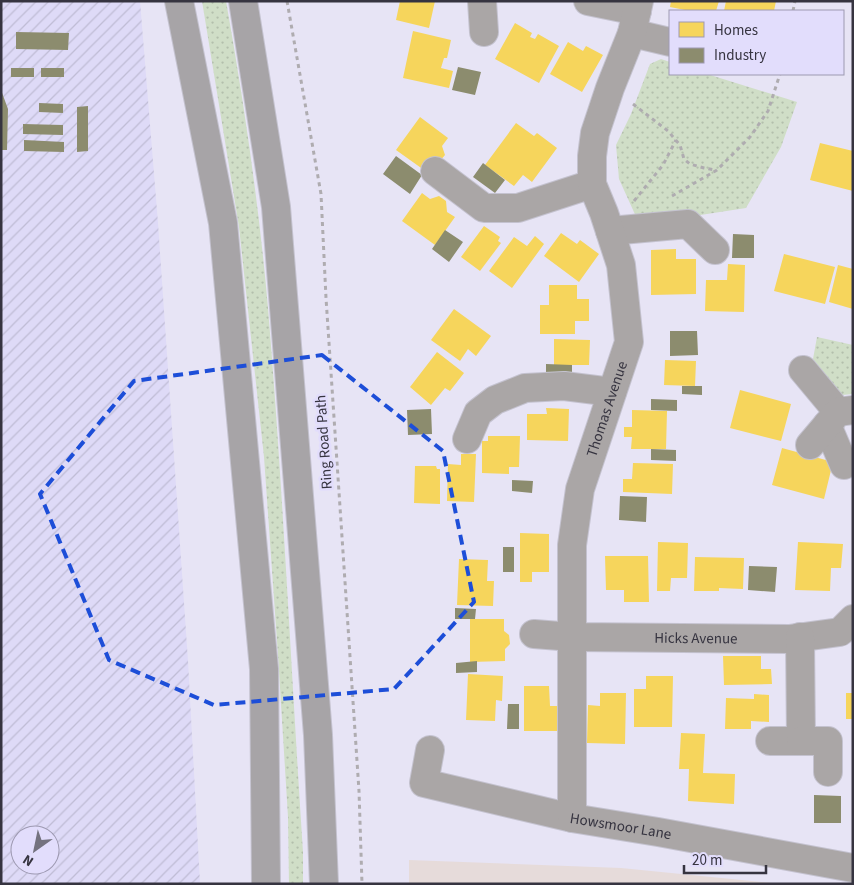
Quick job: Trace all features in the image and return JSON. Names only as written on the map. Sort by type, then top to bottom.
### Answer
[{"type":"highway","points":[[178,1],[223,223],[264,669],[266,884]]},
{"type":"highway","points":[[243,1],[276,207],[318,735],[324,884]]},
{"type":"street","points":[[482,1],[484,32]]},
{"type":"street","points":[[588,1],[636,15],[669,41]]},
{"type":"street","name":"Thomas Avenue","points":[[572,818],[572,545],[580,489],[628,342],[621,265],[592,184],[592,156],[596,133],[610,88],[636,15]]},
{"type":"street","points":[[435,171],[484,208],[518,208],[592,184]]},
{"type":"street","points":[[610,231],[688,224],[715,250]]},
{"type":"street","points":[[803,370],[832,423],[844,465]]},
{"type":"street","points":[[467,439],[478,413],[495,400],[525,388],[564,386],[612,392]]},
{"type":"street","name":"Hicks Avenue","points":[[534,634],[573,637],[789,639],[840,632],[853,619]]},
{"type":"street","points":[[800,637],[800,741]]},
{"type":"street","points":[[770,741],[828,741],[828,772]]},
{"type":"street","name":"Howsmoor Lane","points":[[430,750],[424,783],[572,818],[853,868]]},
{"type":"path","name":"Ring Road Path","points":[[287,1],[321,194],[326,308],[359,791],[362,884]]},
{"type":"path","points":[[664,198],[672,196],[717,170],[750,136],[768,111],[780,75]]},
{"type":"path","points":[[610,88],[668,131],[680,145],[684,158],[690,164],[717,170]]},
{"type":"path","points":[[639,203],[630,206],[663,165],[676,140]]},
{"type":"highlighted area","points":[[322,355],[443,451],[474,602],[394,689],[214,705],[109,660],[40,494],[134,381]]},
{"type":"shaded area","points":[[1,1],[140,1],[158,223],[188,661],[200,884],[1,884]]},
{"type":"shaded area","points":[[409,860],[621,868],[782,884],[409,884]]},
{"type":"green space","points":[[202,1],[226,1],[256,192],[268,308],[278,444],[303,852],[303,884],[289,884],[288,817],[264,457],[239,227]]},
{"type":"green space","points":[[661,59],[669,62],[669,75],[710,75],[797,102],[781,147],[746,208],[694,216],[638,221],[619,179],[616,145],[631,114],[650,64]]},
{"type":"green space","points":[[817,337],[853,345],[853,394],[842,395],[813,359]]},
{"type":"building: Homes","points":[[400,1],[435,1],[429,28],[396,20]]},
{"type":"building: Homes","points":[[671,1],[719,1],[716,10],[685,10],[670,7]]},
{"type":"building: Homes","points":[[726,1],[776,1],[774,10],[724,10]]},
{"type":"building: Homes","points":[[515,23],[532,33],[530,37],[535,39],[538,34],[559,46],[539,83],[495,59]]},
{"type":"building: Homes","points":[[413,31],[451,40],[447,58],[444,58],[441,68],[453,71],[449,88],[403,78]]},
{"type":"building: Homes","points":[[568,42],[583,51],[586,46],[603,55],[582,92],[550,74]]},
{"type":"building: Homes","points":[[420,117],[448,138],[442,146],[445,155],[439,162],[424,170],[396,150]]},
{"type":"building: Homes","points":[[516,123],[534,136],[537,133],[557,148],[532,182],[523,175],[514,186],[485,165]]},
{"type":"building: Homes","points":[[820,143],[853,151],[853,191],[810,180]]},
{"type":"building: Homes","points":[[422,193],[430,199],[439,196],[446,201],[447,212],[455,217],[435,245],[402,221]]},
{"type":"building: Homes","points":[[484,226],[500,237],[498,241],[501,243],[480,271],[461,257]]},
{"type":"building: Homes","points":[[561,233],[577,244],[580,240],[599,254],[579,282],[544,256]]},
{"type":"building: Homes","points":[[535,236],[544,244],[512,288],[489,271],[514,237],[527,246]]},
{"type":"building: Homes","points":[[676,249],[676,259],[696,259],[696,294],[651,295],[651,250]]},
{"type":"building: Homes","points":[[784,254],[835,267],[825,304],[774,291]]},
{"type":"building: Homes","points":[[728,264],[745,265],[744,312],[705,311],[706,280],[727,280]]},
{"type":"building: Homes","points":[[838,265],[853,269],[853,309],[829,302]]},
{"type":"building: Homes","points":[[549,285],[577,285],[577,299],[589,299],[589,321],[575,321],[575,334],[540,334],[540,305],[549,305]]},
{"type":"building: Homes","points":[[454,309],[491,336],[476,356],[468,349],[460,361],[431,340]]},
{"type":"building: Homes","points":[[554,339],[590,340],[589,365],[554,365]]},
{"type":"building: Homes","points":[[437,352],[464,373],[450,391],[445,388],[431,405],[410,387]]},
{"type":"building: Homes","points":[[665,360],[696,361],[695,386],[664,385]]},
{"type":"building: Homes","points":[[740,390],[791,404],[781,441],[730,428]]},
{"type":"building: Homes","points":[[546,408],[569,409],[568,441],[527,440],[527,414],[547,414]]},
{"type":"building: Homes","points":[[632,410],[667,411],[666,449],[631,449],[632,437],[624,437],[624,427],[632,427]]},
{"type":"building: Homes","points":[[488,436],[520,436],[519,467],[509,467],[509,474],[482,473],[482,441],[488,441]]},
{"type":"building: Homes","points":[[782,448],[833,462],[824,499],[772,485]]},
{"type":"building: Homes","points":[[461,454],[476,454],[474,502],[447,501],[448,464],[461,465]]},
{"type":"building: Homes","points":[[633,463],[673,464],[672,494],[623,492],[623,479],[632,479]]},
{"type":"building: Homes","points":[[415,466],[436,466],[437,469],[440,469],[440,504],[414,503]]},
{"type":"building: Homes","points":[[520,533],[549,534],[549,572],[532,572],[532,582],[520,582]]},
{"type":"building: Homes","points":[[658,542],[688,543],[687,578],[671,578],[670,591],[657,591]]},
{"type":"building: Homes","points":[[798,542],[843,544],[841,568],[831,568],[830,591],[795,590]]},
{"type":"building: Homes","points":[[605,556],[648,556],[649,602],[624,602],[624,590],[606,590]]},
{"type":"building: Homes","points":[[695,557],[744,558],[743,589],[719,588],[719,591],[694,591]]},
{"type":"building: Homes","points":[[459,559],[488,560],[487,581],[494,581],[493,606],[457,605]]},
{"type":"building: Homes","points":[[470,619],[504,619],[504,631],[509,635],[510,644],[505,649],[505,661],[470,662]]},
{"type":"building: Homes","points":[[723,656],[761,656],[761,669],[771,669],[772,684],[724,685]]},
{"type":"building: Homes","points":[[468,674],[503,676],[502,701],[496,700],[495,721],[466,720]]},
{"type":"building: Homes","points":[[646,676],[673,676],[672,727],[634,727],[634,689],[646,689]]},
{"type":"building: Homes","points":[[524,686],[549,686],[550,706],[560,706],[560,731],[524,731]]},
{"type":"building: Homes","points":[[600,693],[626,693],[625,744],[587,743],[588,705],[600,706]]},
{"type":"building: Homes","points":[[846,693],[853,693],[853,719],[846,719]]},
{"type":"building: Homes","points":[[754,694],[769,695],[769,722],[751,721],[751,729],[725,729],[726,698],[754,699]]},
{"type":"building: Homes","points":[[681,733],[705,734],[703,773],[735,774],[734,804],[688,801],[689,769],[679,769]]},
{"type":"building: Industry","points":[[16,32],[69,33],[68,50],[16,49]]},
{"type":"building: Industry","points":[[458,67],[481,72],[475,95],[452,90]]},
{"type":"building: Industry","points":[[11,68],[34,68],[34,77],[11,77]]},
{"type":"building: Industry","points":[[41,68],[64,68],[64,77],[41,77]]},
{"type":"building: Industry","points":[[1,90],[8,109],[7,150],[1,150]]},
{"type":"building: Industry","points":[[39,103],[63,104],[63,113],[39,112]]},
{"type":"building: Industry","points":[[88,106],[88,151],[77,152],[77,107]]},
{"type":"building: Industry","points":[[23,124],[63,125],[63,135],[23,134]]},
{"type":"building: Industry","points":[[24,140],[64,142],[64,152],[24,151]]},
{"type":"building: Industry","points":[[396,156],[422,175],[410,194],[383,174]]},
{"type":"building: Industry","points":[[483,163],[505,180],[495,193],[473,177]]},
{"type":"building: Industry","points":[[445,230],[463,242],[449,262],[432,249]]},
{"type":"building: Industry","points":[[733,234],[754,235],[754,258],[732,258]]},
{"type":"building: Industry","points":[[670,331],[697,331],[698,355],[670,356]]},
{"type":"building: Industry","points":[[546,364],[572,365],[572,375],[546,375]]},
{"type":"building: Industry","points":[[682,386],[702,386],[702,395],[682,394]]},
{"type":"building: Industry","points":[[651,399],[677,400],[677,411],[651,410]]},
{"type":"building: Industry","points":[[431,409],[432,434],[408,435],[407,410]]},
{"type":"building: Industry","points":[[651,449],[676,450],[676,461],[651,460]]},
{"type":"building: Industry","points":[[512,480],[533,481],[532,493],[512,491]]},
{"type":"building: Industry","points":[[620,496],[647,497],[646,522],[619,520]]},
{"type":"building: Industry","points":[[503,547],[514,547],[514,572],[503,572]]},
{"type":"building: Industry","points":[[749,566],[777,567],[775,592],[748,590]]},
{"type":"building: Industry","points":[[455,608],[476,609],[475,619],[455,619]]},
{"type":"building: Industry","points":[[477,661],[477,672],[456,673],[456,663]]},
{"type":"building: Industry","points":[[508,704],[519,704],[519,729],[507,729]]},
{"type":"building: Industry","points":[[814,795],[841,796],[841,823],[814,823]]}]
